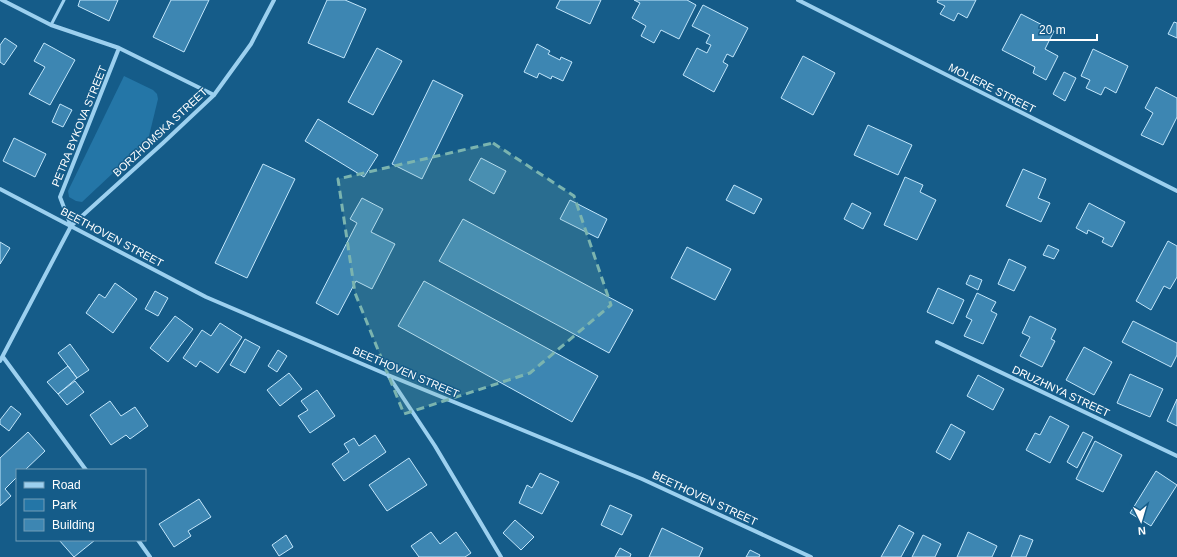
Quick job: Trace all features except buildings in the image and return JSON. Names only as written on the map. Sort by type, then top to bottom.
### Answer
[{"type":"street","points":[[2,0],[51,25],[120,48],[214,95]]},
{"type":"street","name":"BORZHOMSKA STREET","points":[[71,226],[214,95],[251,44],[274,0]]},
{"type":"street","name":"MOLIERE STREET","points":[[798,0],[1177,192]]},
{"type":"street","name":"PETRA BYKOVA STREET","points":[[71,226],[60,197],[120,48]]},
{"type":"street","name":"BEETHOVEN STREET","points":[[0,189],[206,297],[388,375],[642,480],[812,557]]},
{"type":"street","points":[[71,226],[1,359],[85,469]]},
{"type":"street","name":"DRUZHNYA STREET","points":[[937,342],[1177,456]]},
{"type":"street","points":[[388,375],[435,446],[501,557]]},
{"type":"street","points":[[139,541],[150,557]]},
{"type":"lane","points":[[51,25],[64,0]]},
{"type":"highlighted area","points":[[493,143],[574,196],[611,305],[530,373],[404,414],[355,293],[338,179]]},
{"type":"green space","points":[[124,76],[153,90],[157,94],[158,99],[149,136],[144,144],[82,202],[76,201],[69,197],[68,191]]}]
